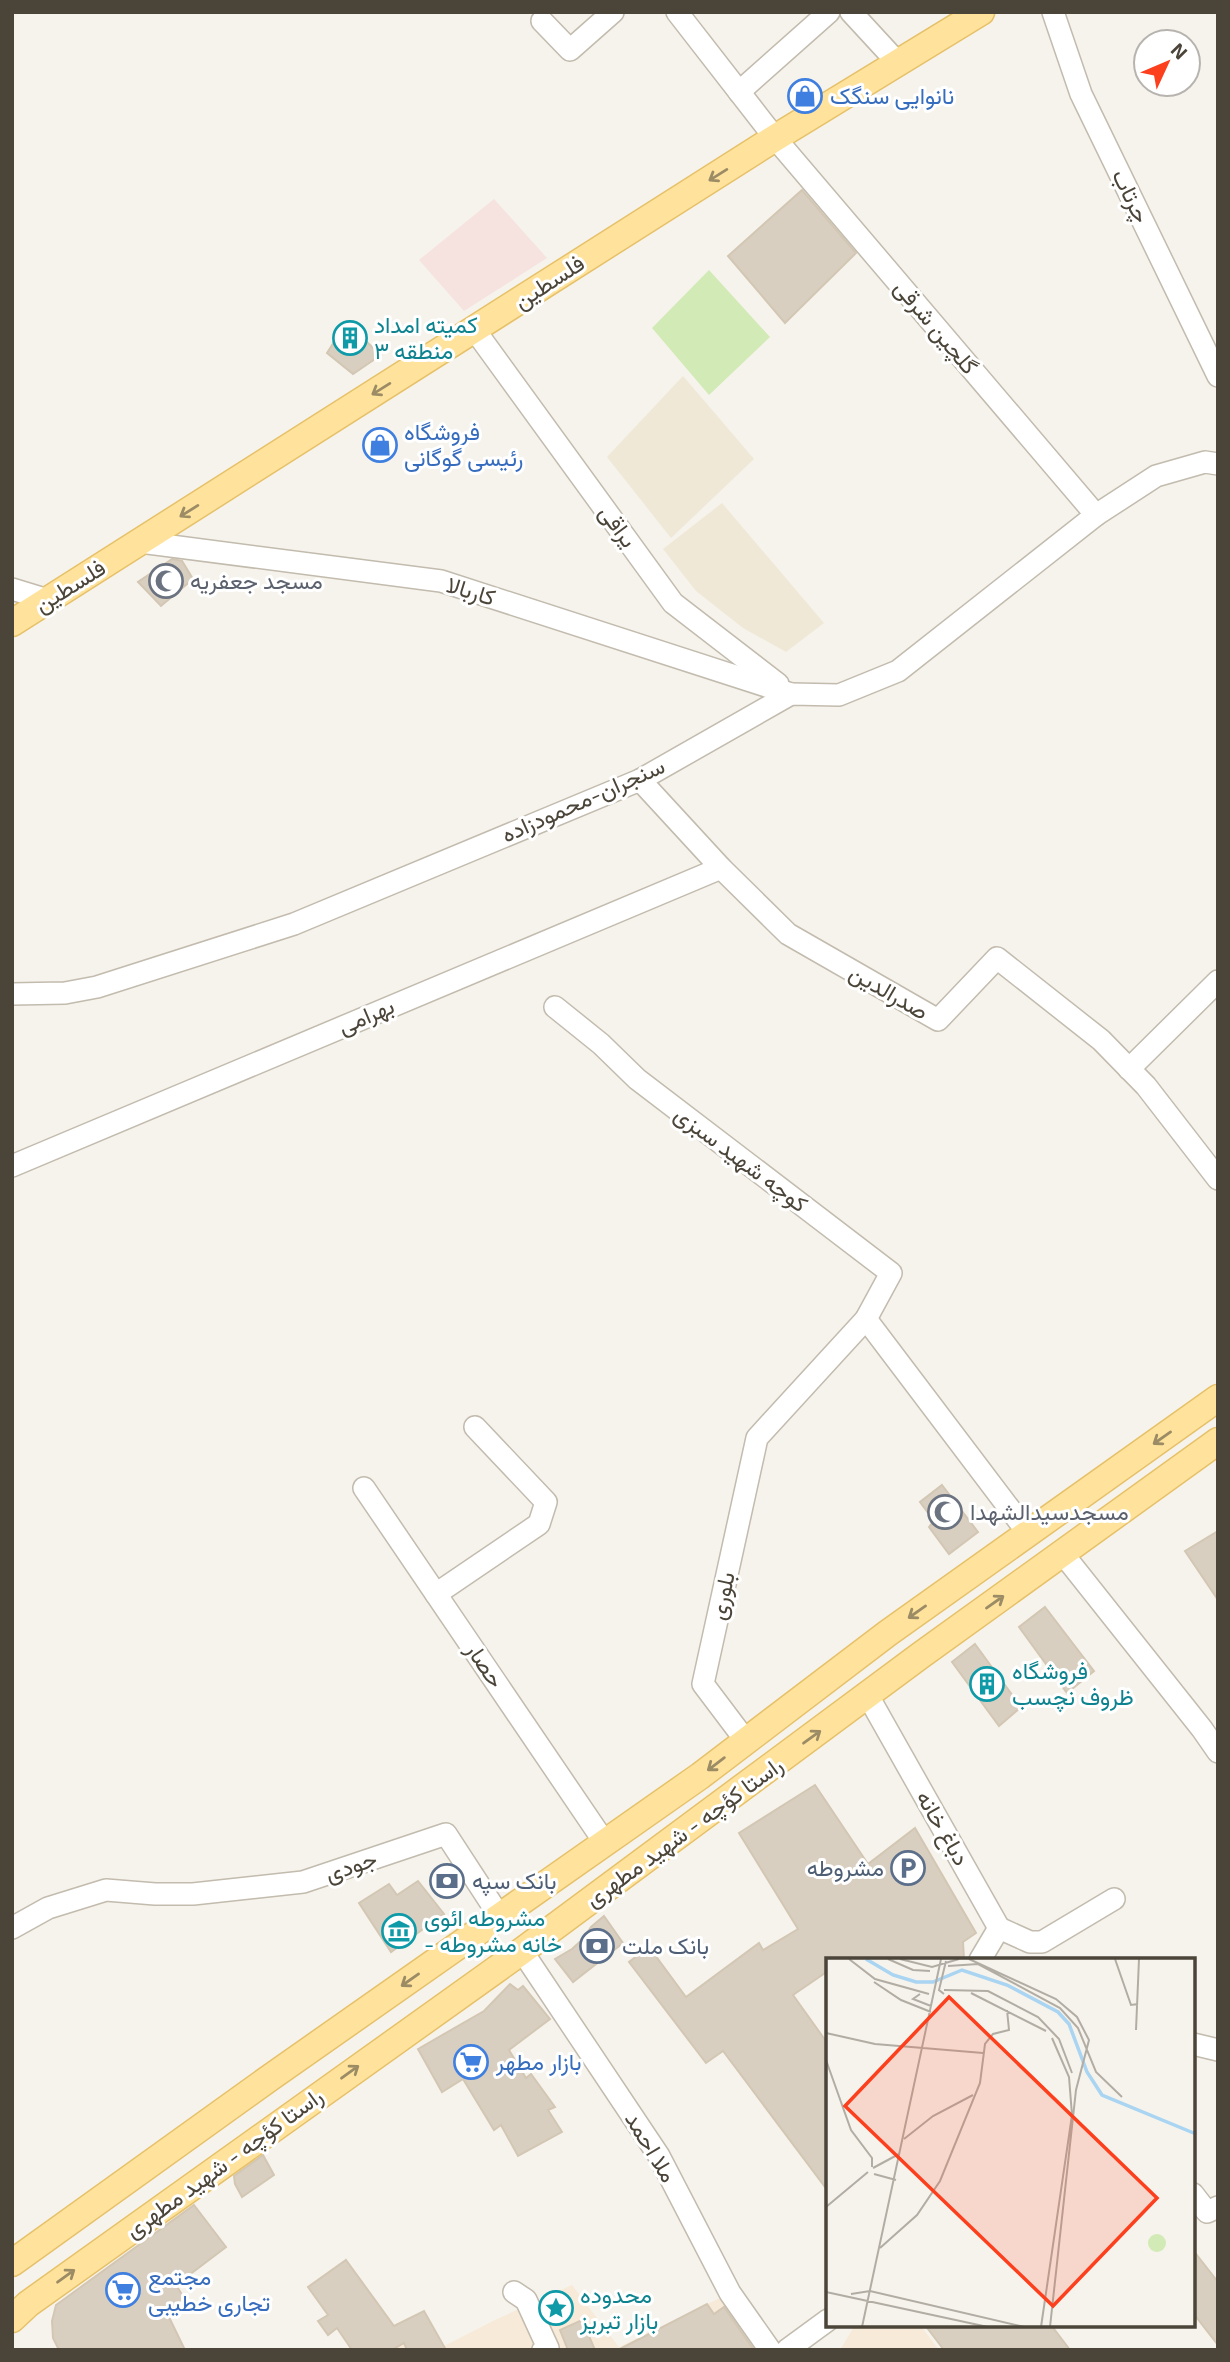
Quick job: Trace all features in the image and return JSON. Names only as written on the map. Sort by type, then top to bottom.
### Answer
[{"type":"main road","name":"فلسطین","points":[[12,623],[775,138],[981,12]]},
{"type":"main road","name":"راستا کؤچه - شهید مطهری","points":[[12,2263],[605,1843],[746,1741],[888,1633],[1218,1398]]},
{"type":"main road","name":"راستا کؤچه - شهید مطهری","points":[[12,2319],[27,2304],[522,1951],[920,1655],[1218,1441]]},
{"type":"main road","points":[[500,1917],[522,1951]]},
{"type":"street","points":[[542,21],[570,50],[613,12]]},
{"type":"street","name":"گلچین شرقی","points":[[677,12],[775,138],[1096,515]]},
{"type":"street","points":[[851,12],[898,63]]},
{"type":"street","name":"چرتاب","points":[[1053,12],[1081,94],[1218,376]]},
{"type":"street","points":[[739,92],[815,17]]},
{"type":"street","name":"یراقی","points":[[474,330],[673,603],[791,694]]},
{"type":"street","points":[[791,694],[839,695],[898,671],[1096,515],[1156,476],[1205,463],[1218,464]]},
{"type":"street","name":"کاربالا","points":[[140,542],[441,581],[791,694]]},
{"type":"street","points":[[12,589],[48,600]]},
{"type":"street","name":"سنجران-محمودزاده","points":[[12,994],[65,993],[97,987],[294,924],[640,780],[791,694]]},
{"type":"street","name":"صدرالدین","points":[[640,780],[721,868],[788,934],[938,1020],[997,958],[1101,1040],[1146,1086],[1218,1179]]},
{"type":"street","name":"بهرامی","points":[[12,1166],[721,868]]},
{"type":"street","points":[[1129,1069],[1218,981]]},
{"type":"street","name":"کوچه شهید سبزی","points":[[555,1007],[601,1044],[637,1079],[891,1273],[866,1319],[757,1438]]},
{"type":"street","points":[[866,1319],[1028,1533]]},
{"type":"street","points":[[436,1594],[539,1524],[546,1502],[475,1427]]},
{"type":"street","name":"بلوری","points":[[746,1741],[703,1684],[757,1438]]},
{"type":"street","name":"حصار","points":[[364,1488],[605,1843]]},
{"type":"street","points":[[1063,1553],[1218,1752]]},
{"type":"street","name":"دباغ خانه","points":[[868,1696],[999,1928]]},
{"type":"street","name":"جودی","points":[[12,1928],[48,1908],[106,1890],[193,1894],[303,1882],[446,1834],[500,1917]]},
{"type":"street","points":[[981,1958],[999,1928],[1030,1942],[1042,1942],[1114,1899]]},
{"type":"street","name":"ملا احمد","points":[[522,1951],[659,2156],[730,2293],[770,2350]]},
{"type":"street","points":[[1195,2045],[1218,2050]]},
{"type":"street","points":[[1195,2196],[1214,2216]]},
{"type":"street","points":[[514,2292],[526,2300],[548,2348],[543,2350]]},
{"type":"street","points":[[787,2350],[826,2321]]},
{"type":"shaded area","points":[[494,199],[547,258],[464,311],[419,260]]},
{"type":"shaded area","points":[[683,376],[754,459],[671,538],[607,457]]},
{"type":"shaded area","points":[[722,503],[824,623],[786,652],[743,628],[696,591],[663,549]]},
{"type":"shaded area","name":"محدوده بازار تبریز","points":[[346,2260],[394,2326],[424,2311],[444,2346],[572,2285],[619,2347],[724,2296],[765,2350],[352,2350],[337,2329],[328,2335],[318,2321],[328,2314],[308,2287]]},
{"type":"shaded area","points":[[854,2327],[922,2327],[939,2350],[840,2350]]},
{"type":"green space","points":[[709,270],[770,337],[709,395],[652,328]]},
{"type":"building","points":[[802,190],[856,253],[785,323],[728,256]]},
{"type":"building","name":"کمیته امداد منطقه ۳","points":[[346,323],[381,355],[353,374],[327,353]]},
{"type":"building","name":"مسجد جعفریه","points":[[172,559],[182,561],[193,579],[161,606],[138,582]]},
{"type":"building","name":"مسجدسیدالشهدا","points":[[942,1485],[978,1532],[949,1554],[929,1527],[934,1521],[920,1502]]},
{"type":"building","points":[[1218,1531],[1218,1600],[1185,1551]]},
{"type":"building","points":[[1045,1607],[1094,1671],[1067,1693],[1019,1627]]},
{"type":"building","name":"فروشگاه ظروف نچسب","points":[[975,1644],[1021,1707],[999,1726],[952,1662]]},
{"type":"building","points":[[815,1785],[868,1864],[915,1828],[976,1933],[963,1942],[964,1958],[826,1958],[826,1972],[793,1995],[826,2041],[826,2188],[723,2051],[706,2063],[629,1962],[649,1947],[686,1997],[759,1943],[763,1950],[798,1929],[739,1833]]},
{"type":"building","name":"مشروطه ائوی - خانه مشروطه","points":[[418,1881],[444,1914],[391,1952],[359,1903],[389,1884],[397,1895]]},
{"type":"building","name":"بانک ملت","points":[[604,1916],[623,1943],[573,1982],[555,1959],[572,1949]]},
{"type":"building","name":"بازار مطهر","points":[[510,1984],[518,1990],[523,1986],[550,2019],[509,2050],[526,2078],[531,2074],[555,2107],[548,2110],[562,2132],[518,2156],[501,2125],[494,2130],[463,2079],[442,2092],[418,2049],[484,2011]]},
{"type":"building","points":[[263,2155],[274,2175],[242,2197],[234,2176]]},
{"type":"building","points":[[194,2205],[226,2247],[176,2285],[186,2301],[167,2313],[185,2350],[59,2350],[53,2338],[52,2321],[56,2305]]},
{"type":"building","points":[[1195,2253],[1218,2282],[1218,2345],[1195,2316]]},
{"type":"building","points":[[346,2260],[394,2326],[424,2311],[446,2350],[407,2350],[404,2343],[392,2350],[352,2350],[337,2328],[328,2335],[318,2321],[328,2315],[308,2287]]},
{"type":"building","points":[[707,2304],[714,2314],[724,2307],[754,2350],[618,2350]]},
{"type":"building","points":[[582,2320],[595,2350],[568,2350],[560,2330]]},
{"type":"building","points":[[927,2327],[1053,2327],[1070,2350],[944,2350]]},
{"type":"place","name":"نانوایی سنگک","points":[[805,96]]},
{"type":"place","name":"کمیته امداد منطقه ۳","points":[[350,338]]},
{"type":"place","name":"فروشگاه رئیسی گوگانی","points":[[380,445]]},
{"type":"place","name":"مسجد جعفریه","points":[[166,581]]},
{"type":"place","name":"مسجدسیدالشهدا","points":[[945,1512]]},
{"type":"place","name":"فروشگاه ظروف نچسب","points":[[987,1684]]},
{"type":"place","name":"مشروطه","points":[[908,1868]]},
{"type":"place","name":"بانک سپه","points":[[447,1881]]},
{"type":"place","name":"مشروطه ائوی - خانه مشروطه","points":[[399,1931]]},
{"type":"place","name":"بانک ملت","points":[[597,1946]]},
{"type":"place","name":"بازار مطهر","points":[[471,2062]]},
{"type":"place","name":"مجتمع تجاری خطیبی","points":[[123,2290]]},
{"type":"place","name":"محدوده بازار تبریز","points":[[556,2308]]}]
